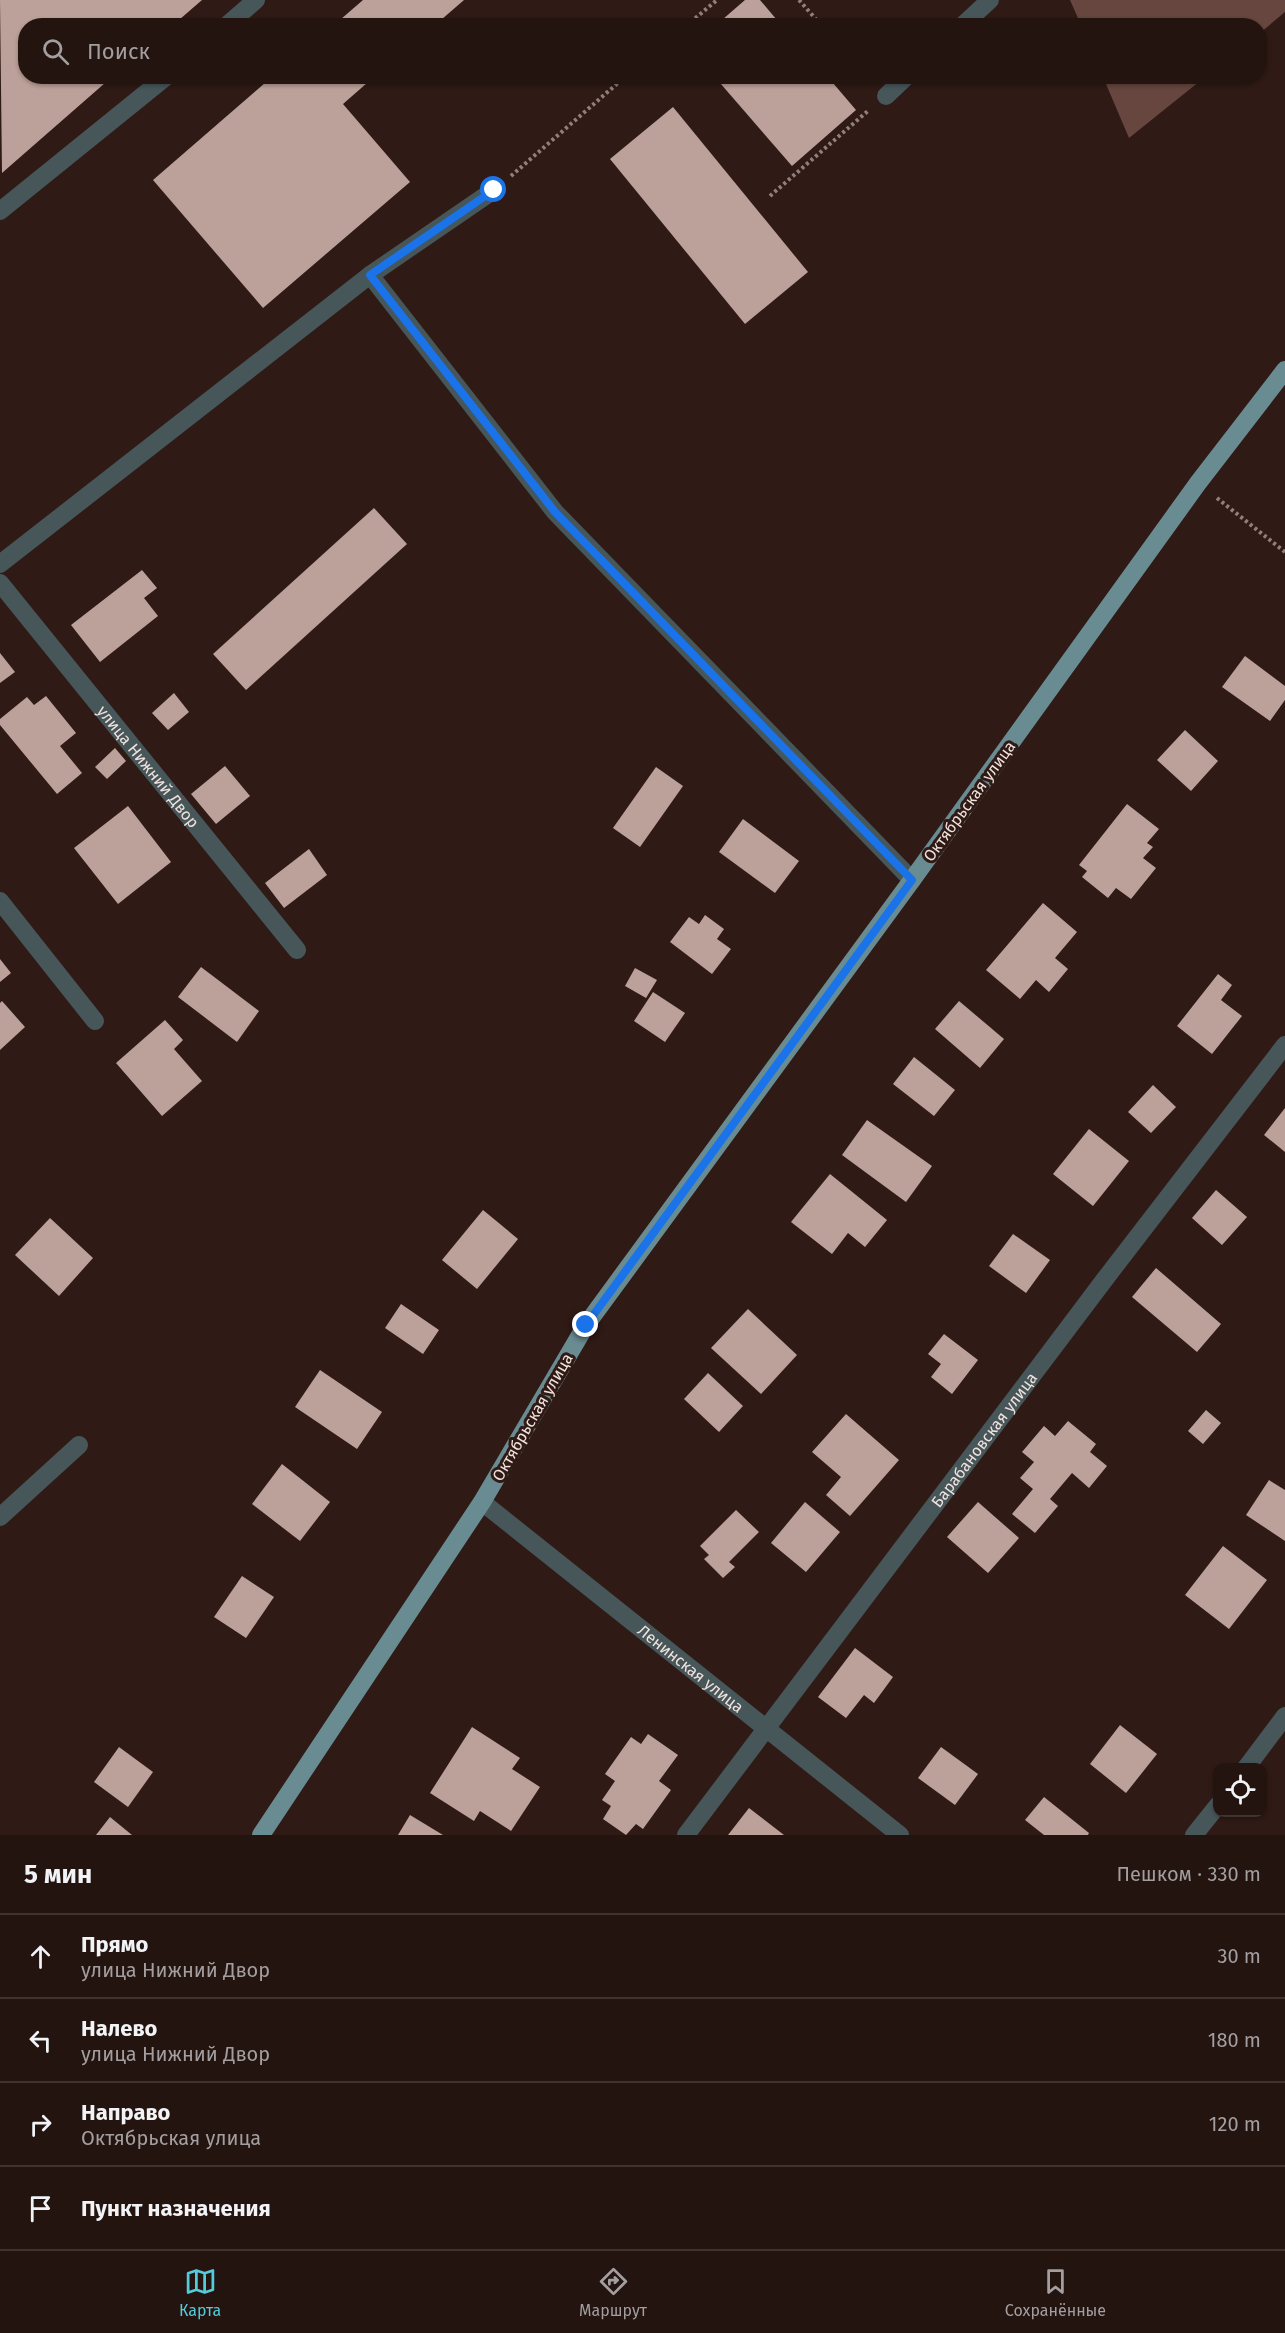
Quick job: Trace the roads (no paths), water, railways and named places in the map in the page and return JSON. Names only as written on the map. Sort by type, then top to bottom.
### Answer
[{"type":"main road","name":"Октябрьская улица","points":[[261,1835],[482,1502],[586,1325],[912,880],[1198,483],[1285,370]]},
{"type":"street","points":[[235,18],[256,0]]},
{"type":"street","points":[[971,18],[990,0]]},
{"type":"street","points":[[0,211],[157,84]]},
{"type":"street","points":[[886,96],[899,84]]},
{"type":"street","points":[[0,564],[370,275],[494,190]]},
{"type":"street","points":[[370,275],[555,512],[912,880]]},
{"type":"street","name":"улица Нижний Двор","points":[[0,583],[297,950]]},
{"type":"street","points":[[0,901],[95,1021]]},
{"type":"street","name":"Барабановская улица","points":[[686,1835],[1097,1289],[1285,1045]]},
{"type":"street","points":[[0,1517],[79,1445]]},
{"type":"street","name":"Ленинская улица","points":[[482,1502],[900,1835]]},
{"type":"street","points":[[1249,1763],[1285,1716]]},
{"type":"street","points":[[1194,1835],[1213,1810]]}]
